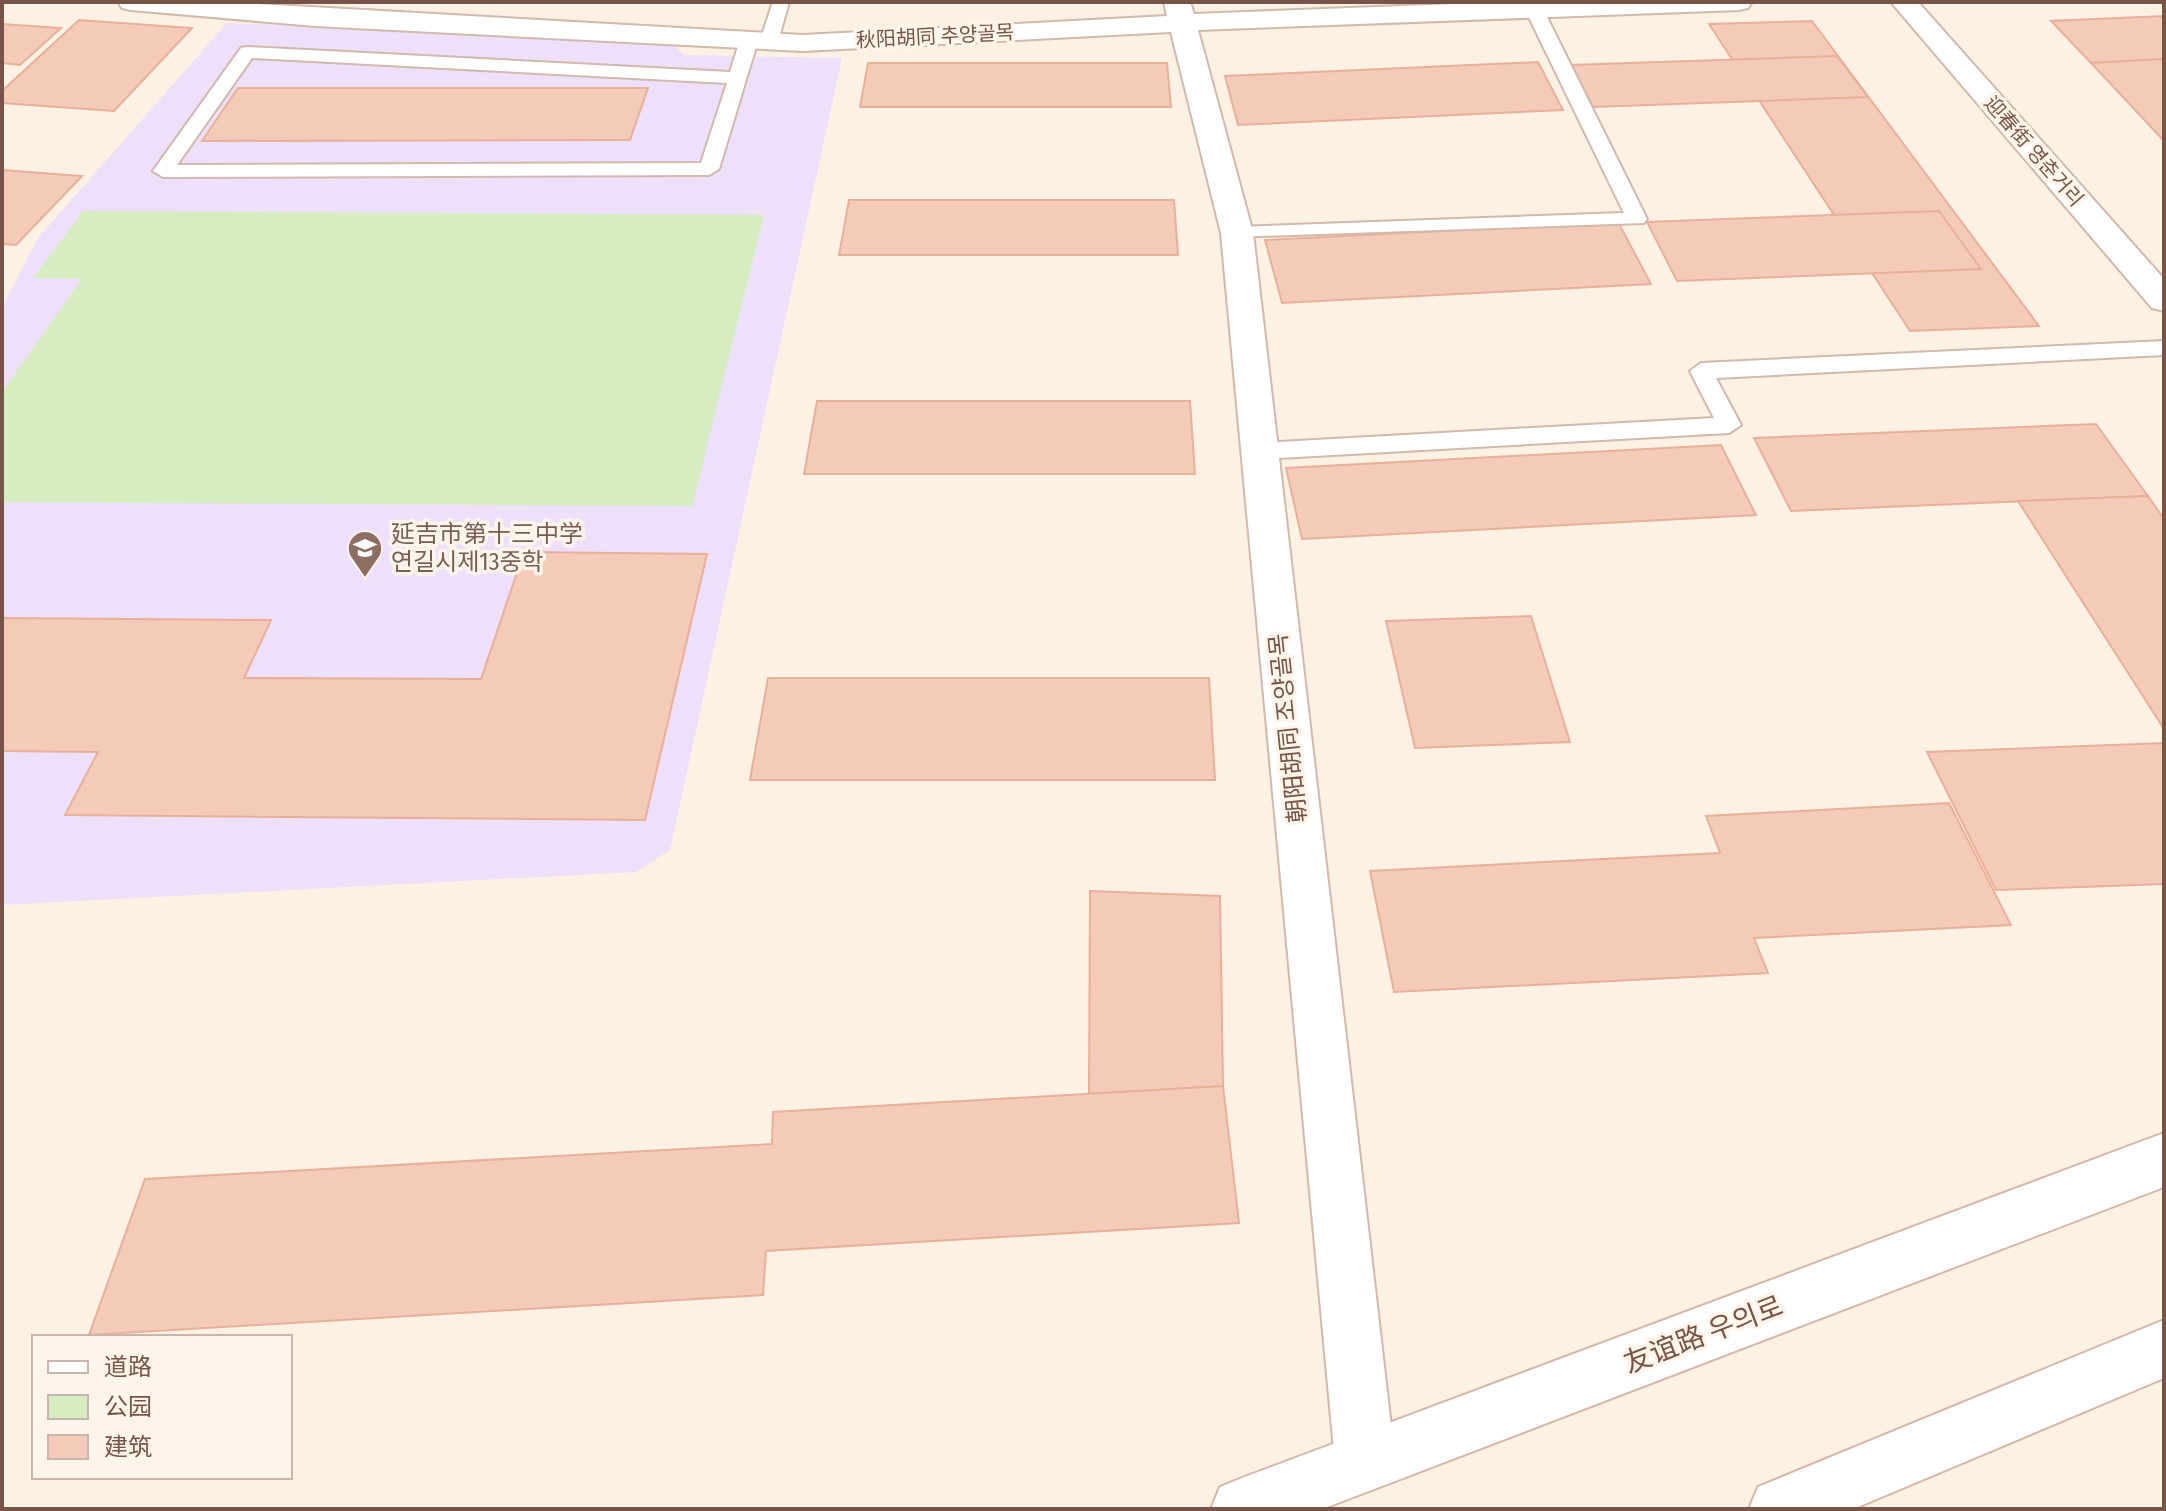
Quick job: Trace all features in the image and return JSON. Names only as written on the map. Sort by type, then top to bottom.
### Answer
[{"type":"street","name":"秋阳胡同 추양골목","points":[[131,2],[369,11],[803,43],[1178,12],[1534,9],[1739,2]]},
{"type":"street","name":"迎春街 영춘거리","points":[[1904,2],[2164,300]]},
{"type":"street","name":"朝阳胡同 조양골목","points":[[1178,12],[1237,233],[1365,1461]]},
{"type":"street","name":"友谊路 우의로","points":[[1242,1509],[2164,1160]]},
{"type":"street","points":[[1780,1509],[2164,1349]]},
{"type":"lane","points":[[737,78],[247,52],[163,171],[709,169],[737,78],[781,2]]},
{"type":"lane","points":[[1237,233],[1637,219],[1534,9]]},
{"type":"lane","points":[[1259,451],[1729,425],[1701,371],[2164,348]]},
{"type":"shaded area","name":"延吉市第十三中学 연길시제13중학","points":[[227,23],[672,41],[683,55],[842,58],[670,850],[636,872],[2,905],[2,308],[38,238]]},
{"type":"green space","points":[[83,211],[764,215],[692,506],[2,502],[2,392],[82,279],[33,278]]},
{"type":"building","points":[[2164,16],[2164,59],[2091,63],[2051,21]]},
{"type":"building","points":[[79,20],[192,28],[114,111],[2,103],[2,91]]},
{"type":"building","points":[[1812,21],[2039,326],[1910,331],[1709,24]]},
{"type":"building","points":[[2,24],[61,28],[20,65],[2,63]]},
{"type":"building","points":[[1837,56],[1868,97],[1593,107],[1571,65]]},
{"type":"building","points":[[2164,59],[2164,141],[2091,63]]},
{"type":"building","points":[[1538,62],[1563,110],[1238,125],[1225,76]]},
{"type":"building","points":[[868,63],[1167,63],[1171,107],[860,107]]},
{"type":"building","points":[[238,88],[648,88],[630,140],[202,141]]},
{"type":"building","points":[[2,170],[82,176],[16,245],[2,244]]},
{"type":"building","points":[[849,200],[1174,200],[1178,255],[839,255]]},
{"type":"building","points":[[1939,211],[1981,269],[1677,281],[1647,222]]},
{"type":"building","points":[[1618,222],[1651,284],[1282,303],[1265,240]]},
{"type":"building","points":[[817,401],[1190,401],[1195,474],[804,474]]},
{"type":"building","points":[[2096,424],[2148,496],[1791,511],[1754,438]]},
{"type":"building","points":[[1721,445],[1756,515],[1302,539],[1286,468]]},
{"type":"building","points":[[2148,496],[2164,519],[2164,729],[2018,501]]},
{"type":"building","points":[[524,552],[707,554],[645,820],[65,815],[98,752],[2,751],[2,618],[271,620],[244,678],[481,679]]},
{"type":"building","points":[[1531,616],[1570,742],[1415,748],[1386,621]]},
{"type":"building","points":[[768,678],[1209,678],[1215,780],[750,780]]},
{"type":"building","points":[[2164,743],[2164,884],[1996,890],[1927,752]]},
{"type":"building","points":[[1949,803],[2011,925],[1754,938],[1768,973],[1394,992],[1370,871],[1720,853],[1706,816]]},
{"type":"building","points":[[1090,891],[1220,896],[1223,1086],[1089,1094]]},
{"type":"building","points":[[1223,1086],[1239,1223],[766,1251],[763,1295],[89,1335],[145,1179],[772,1144],[773,1112]]},
{"type":"place","name":"延吉市第十三中学 연길시제13중학","points":[[365,579]]}]
